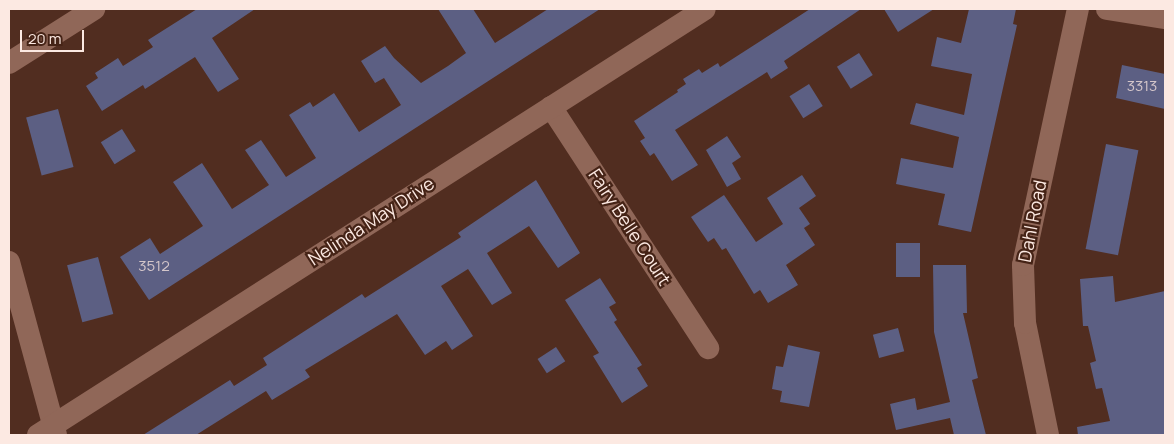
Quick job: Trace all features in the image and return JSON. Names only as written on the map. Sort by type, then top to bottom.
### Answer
[{"type":"street","points":[[9,62],[94,9]]},
{"type":"street","name":"Nelinda May Drive","points":[[49,432],[705,9]]},
{"type":"street","name":"Dahl Road","points":[[1048,435],[1024,323],[1023,265],[1078,9]]},
{"type":"street","points":[[1107,9],[1165,18]]},
{"type":"street","name":"Fairy Belle Court","points":[[551,107],[708,348]]},
{"type":"street","points":[[9,262],[49,432]]},
{"type":"building","points":[[197,9],[255,9],[212,38],[239,79],[218,92],[195,57],[145,89],[143,85],[102,111],[86,86],[98,78],[95,73],[118,58],[123,66],[153,47],[148,40]]},
{"type":"building","points":[[438,9],[473,9],[495,43],[548,9],[600,9],[149,300],[120,257],[150,238],[160,254],[203,226],[173,182],[202,163],[232,209],[269,185],[245,150],[261,140],[286,177],[316,158],[289,115],[310,102],[313,107],[334,93],[359,132],[401,105],[384,78],[375,83],[361,61],[385,46],[394,58],[421,83],[448,66],[466,53]]},
{"type":"building","points":[[810,9],[861,9],[784,61],[788,68],[771,79],[767,72],[675,130],[698,165],[672,181],[654,153],[650,156],[640,141],[645,138],[634,121],[678,92],[677,90],[686,84],[683,79],[699,69],[702,73],[718,63],[720,67]]},
{"type":"building","points":[[884,9],[934,9],[898,32]]},
{"type":"building","points":[[969,9],[1016,9],[1013,24],[1017,25],[971,232],[938,225],[945,194],[896,184],[901,158],[953,168],[959,137],[910,124],[916,103],[964,115],[972,74],[931,66],[937,37],[961,43]]},
{"type":"building","points":[[859,53],[873,75],[851,89],[837,67]]},
{"type":"building","points":[[1122,65],[1165,74],[1165,109],[1116,98]]},
{"type":"building","points":[[809,84],[823,106],[803,118],[789,96]]},
{"type":"building","points":[[58,109],[74,167],[42,175],[26,118]]},
{"type":"building","points":[[122,129],[136,151],[115,164],[101,142]]},
{"type":"building","points":[[727,136],[741,157],[732,163],[741,179],[727,187],[706,150]]},
{"type":"building","points":[[1106,144],[1138,150],[1118,255],[1086,249]]},
{"type":"building","points":[[802,175],[816,196],[799,208],[810,224],[804,228],[815,245],[786,265],[798,285],[768,303],[760,290],[754,294],[726,248],[722,250],[714,238],[708,242],[691,217],[724,195],[756,242],[783,224],[767,198]]},
{"type":"building","points":[[536,180],[580,253],[558,268],[529,226],[487,253],[512,293],[492,305],[468,269],[441,286],[473,336],[452,350],[446,341],[425,355],[397,314],[305,370],[310,377],[272,400],[266,391],[196,435],[143,435],[230,380],[234,386],[267,365],[263,358],[362,294],[365,298],[461,237],[458,233]]},
{"type":"building","points":[[896,243],[920,243],[920,277],[896,277]]},
{"type":"building","points":[[98,257],[113,314],[82,322],[67,265]]},
{"type":"building","points":[[933,265],[966,265],[967,313],[963,313],[978,378],[972,380],[986,435],[954,435],[950,418],[896,430],[890,404],[915,398],[917,410],[950,402],[934,332]]},
{"type":"building","points":[[1113,276],[1115,302],[1165,291],[1165,435],[1078,435],[1077,427],[1110,421],[1102,388],[1096,389],[1090,363],[1096,361],[1088,326],[1083,326],[1080,279]]},
{"type":"building","points":[[600,278],[616,303],[609,307],[617,320],[614,322],[642,365],[637,368],[648,386],[622,403],[593,356],[599,353],[565,300]]},
{"type":"building","points":[[898,328],[904,351],[879,358],[873,335]]},
{"type":"building","points":[[788,345],[820,352],[809,407],[780,402],[782,391],[772,389],[776,366],[783,367]]},
{"type":"building","points":[[556,347],[565,361],[547,373],[538,359]]}]
